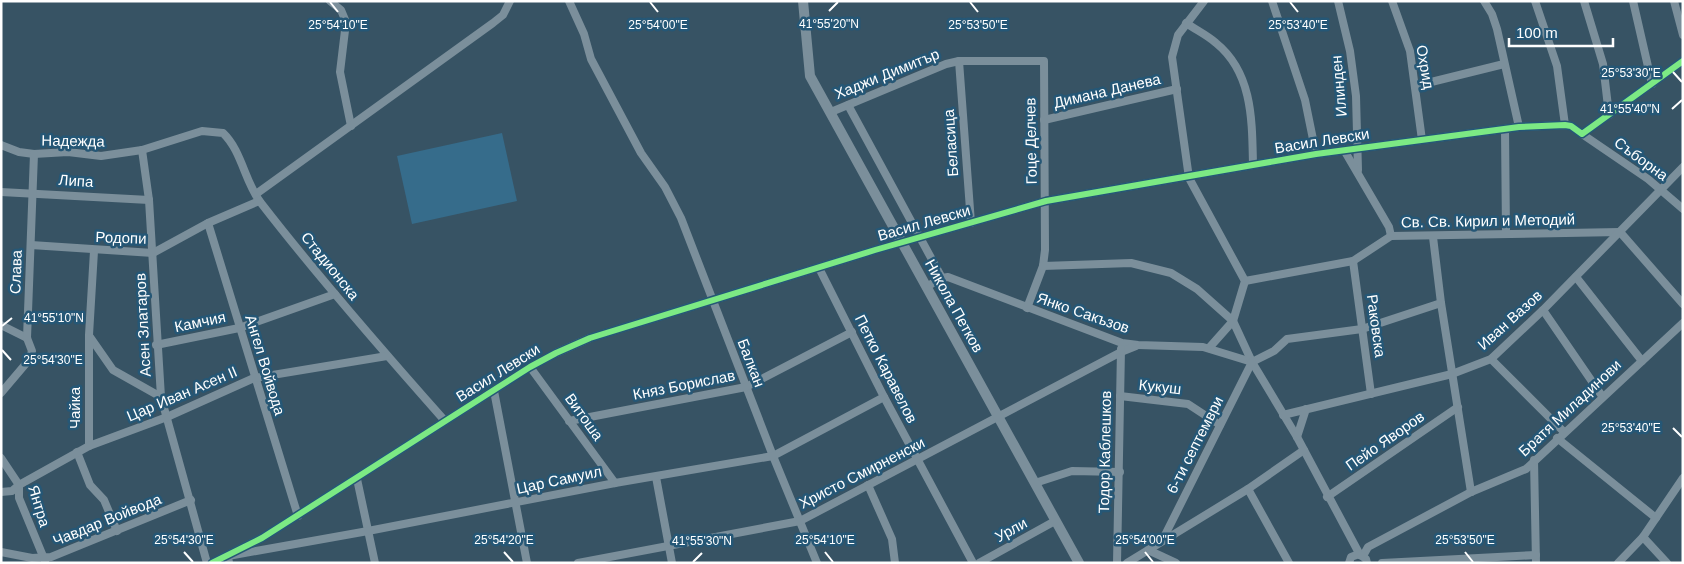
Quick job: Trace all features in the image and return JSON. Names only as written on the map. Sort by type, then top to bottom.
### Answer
[{"type":"street","points":[[330,1],[342,10],[346,22],[340,72],[351,126]]},
{"type":"street","name":"Родопи","points":[[31,246],[153,253],[258,197],[351,126],[493,23],[503,15],[510,1]]},
{"type":"street","name":"Балкан","points":[[569,1],[584,34],[591,59],[641,153],[657,176],[681,218],[773,456],[817,563]]},
{"type":"street","name":"Никола Петков","points":[[803,1],[810,76],[1078,563]]},
{"type":"street","points":[[1204,1],[1186,23],[1173,46],[1172,57],[1188,178],[1245,280],[1233,321],[1209,348]]},
{"type":"street","points":[[1272,1],[1305,100],[1316,154]]},
{"type":"street","name":"Илинден","points":[[1338,1],[1350,52],[1356,96],[1358,170]]},
{"type":"street","name":"Охрид","points":[[1392,1],[1410,51],[1422,140]]},
{"type":"street","points":[[1484,1],[1492,14],[1519,127]]},
{"type":"street","points":[[1535,1],[1558,66],[1565,125],[1571,126],[1582,134],[1683,61]]},
{"type":"street","points":[[1584,1],[1603,64],[1609,115]]},
{"type":"street","points":[[1633,1],[1652,84]]},
{"type":"street","points":[[1674,1],[1683,35]]},
{"type":"street","points":[[1186,23],[1215,42],[1238,68],[1245,84],[1251,110],[1253,165]]},
{"type":"street","name":"Хаджи Димитър","points":[[831,112],[932,69],[959,61],[1044,60]]},
{"type":"street","name":"Гоце Делчев","points":[[1027,308],[1043,266],[1047,225],[1044,60]]},
{"type":"street","name":"Беласица","points":[[959,61],[971,223]]},
{"type":"street","points":[[1415,86],[1504,64]]},
{"type":"street","name":"Димана Данева","points":[[1044,120],[1177,89]]},
{"type":"street","points":[[848,105],[919,239],[942,278],[926,287]]},
{"type":"street","name":"Васил Левски","points":[[212,563],[229,559],[530,367],[556,352],[590,338],[1046,201],[1188,178],[1316,154],[1519,127],[1565,125]]},
{"type":"street","points":[[1505,130],[1506,234]]},
{"type":"street","name":"Стадионска","points":[[202,131],[216,131],[228,138],[258,197],[335,294],[445,421]]},
{"type":"street","name":"Надежда","points":[[1,145],[18,152],[34,154],[68,152],[101,156],[142,150],[202,131]]},
{"type":"street","name":"Съборна","points":[[1582,134],[1661,189],[1683,209]]},
{"type":"street","name":"Асен Златаров","points":[[142,150],[149,200],[156,345],[161,397],[207,563]]},
{"type":"street","name":"Илинден","points":[[1344,150],[1358,170],[1389,227],[1391,236]]},
{"type":"street","name":"Слава","points":[[1,393],[32,355],[27,338],[31,192],[34,154]]},
{"type":"street","name":"Иван Вазов","points":[[1282,415],[1452,374],[1490,359],[1543,310],[1683,167]]},
{"type":"street","name":"Липа","points":[[1,192],[31,192],[149,200]]},
{"type":"street","name":"Ангел Войвода","points":[[208,223],[254,378],[298,516]]},
{"type":"street","points":[[1620,232],[1683,304]]},
{"type":"street","name":"Св. Св. Кирил и Методий","points":[[1245,280],[1353,261],[1391,236],[1434,237],[1620,232]]},
{"type":"street","points":[[1434,237],[1441,303],[1471,492]]},
{"type":"street","name":"Чайка","points":[[89,446],[89,335],[94,251]]},
{"type":"street","name":"Раковска","points":[[1353,261],[1371,394]]},
{"type":"street","points":[[1043,266],[1131,263],[1159,269],[1197,289],[1233,321],[1252,362],[1282,415],[1297,437],[1327,497],[1363,558]]},
{"type":"street","name":"Петко Каравелов","points":[[819,268],[884,397],[973,563]]},
{"type":"street","points":[[1576,276],[1642,361]]},
{"type":"street","name":"Янко Сакъзов","points":[[942,278],[948,277],[1122,342],[1138,345],[1209,348],[1252,362]]},
{"type":"street","name":"Камчия","points":[[156,345],[239,328],[335,294]]},
{"type":"street","points":[[1252,362],[1274,351],[1287,340],[1362,329],[1441,303]]},
{"type":"street","points":[[1543,310],[1602,396]]},
{"type":"street","name":"Братя Миладинови","points":[[1347,562],[1354,555],[1363,558],[1368,547],[1471,492],[1517,474],[1683,323]]},
{"type":"street","points":[[2,326],[27,338]]},
{"type":"street","name":"Княз Борислав","points":[[570,421],[746,387],[852,332]]},
{"type":"street","points":[[89,335],[113,370],[161,397]]},
{"type":"street","name":"Тодор Каблешков","points":[[1117,563],[1122,342]]},
{"type":"street","name":"Христо Смирненски","points":[[578,563],[800,521],[1121,352],[1138,345]]},
{"type":"street","name":"Цар Иван Асен II","points":[[1,492],[12,491],[19,485],[89,446],[167,417],[254,378],[387,356]]},
{"type":"street","points":[[1490,359],[1564,432]]},
{"type":"street","name":"6-ти септември","points":[[1162,541],[1252,362]]},
{"type":"street","name":"Витоша","points":[[530,367],[615,482]]},
{"type":"street","points":[[494,391],[527,563]]},
{"type":"street","name":"Кукуш","points":[[1120,396],[1188,404],[1220,426]]},
{"type":"street","name":"Цар Самуил","points":[[229,559],[615,482],[656,477],[773,456],[884,397]]},
{"type":"street","name":"Пейо Яворов","points":[[1327,497],[1458,407]]},
{"type":"street","points":[[1297,437],[1306,409]]},
{"type":"street","points":[[1556,438],[1656,518]]},
{"type":"street","points":[[1127,563],[1248,489],[1304,450]]},
{"type":"street","points":[[77,452],[90,485],[104,500],[117,530]]},
{"type":"street","name":"Янтра","points":[[1,458],[19,485],[19,498],[45,561]]},
{"type":"street","points":[[1382,563],[1536,559],[1534,460]]},
{"type":"street","points":[[1035,483],[1072,471],[1120,472]]},
{"type":"street","points":[[656,477],[672,563]]},
{"type":"street","points":[[1618,563],[1643,537],[1683,478]]},
{"type":"street","points":[[357,479],[375,563]]},
{"type":"street","points":[[868,485],[892,539],[895,563]]},
{"type":"street","points":[[1248,489],[1288,563]]},
{"type":"street","name":"Чавдар Войвода","points":[[1,552],[45,561],[191,500]]},
{"type":"street","name":"Урли","points":[[979,563],[1055,521]]},
{"type":"street","points":[[1643,537],[1667,563]]},
{"type":"street","points":[[1148,550],[1176,563]]},
{"type":"shaded area","points":[[502,133],[517,201],[412,224],[397,156]]},
{"type":"cycle path","points":[[212,563],[262,538],[530,367],[590,338],[875,250],[1046,201],[1316,154],[1519,127],[1565,125],[1571,126],[1582,134],[1683,61]]}]
